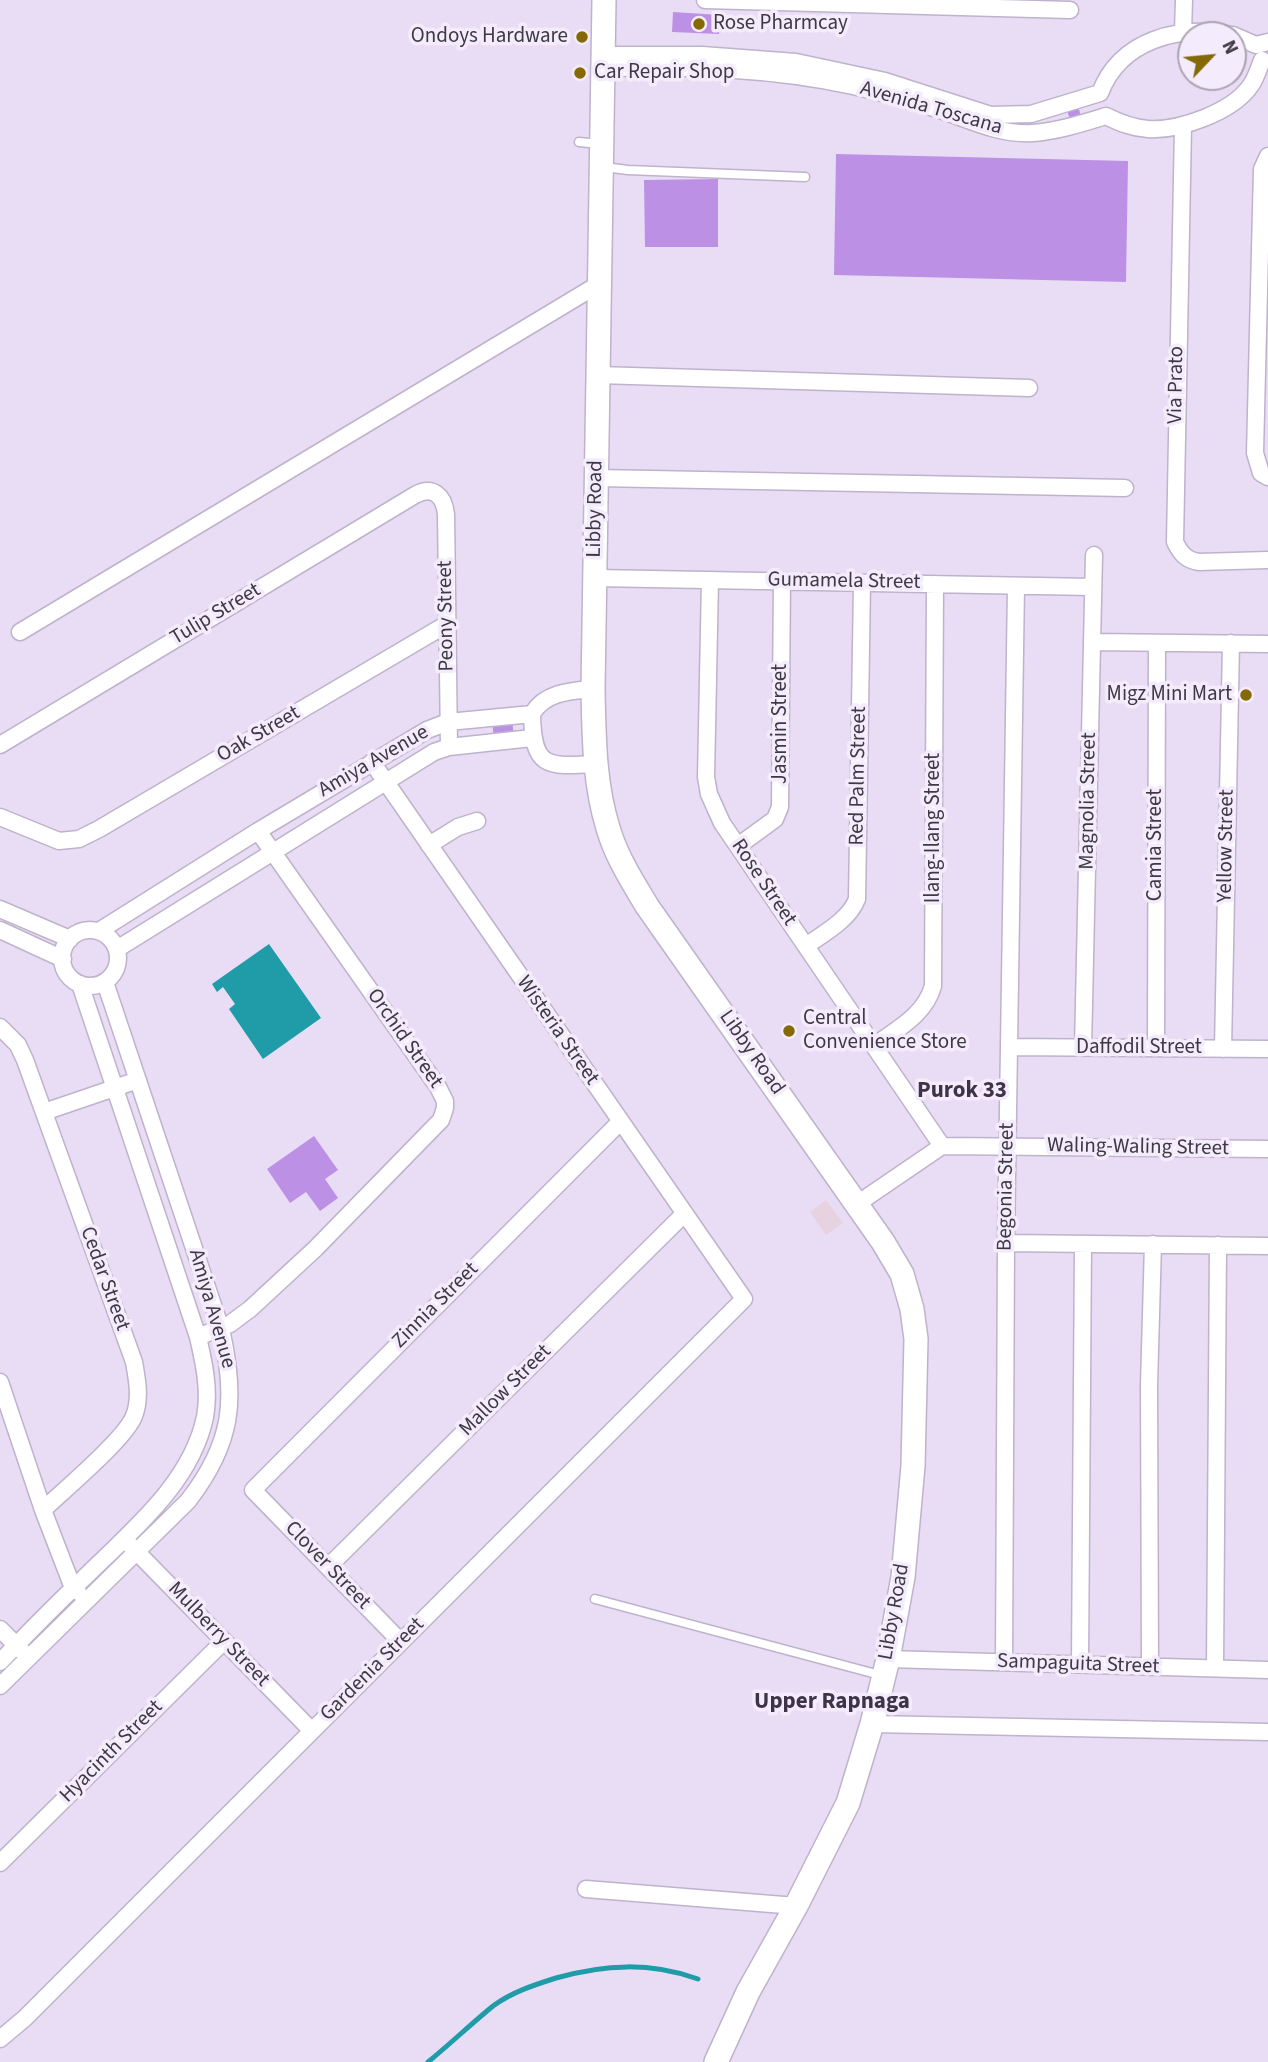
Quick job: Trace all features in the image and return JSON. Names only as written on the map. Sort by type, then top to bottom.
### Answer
[{"type":"main road","name":"Libby Road","points":[[604,0],[603,62],[594,151],[599,284],[593,689],[598,790],[608,830],[624,867],[647,906],[857,1203],[902,1275],[912,1309],[916,1339],[913,1466],[903,1577],[872,1724],[848,1803],[796,1906],[748,1992],[716,2062]]},
{"type":"street","points":[[705,0],[1070,10]]},
{"type":"street","points":[[1183,21],[1184,0]]},
{"type":"street","points":[[1177,33],[1161,37],[1129,53],[1110,72],[1100,93],[1106,116],[1121,123],[1150,130],[1183,125],[1218,111],[1251,86],[1263,51],[1247,43]]},
{"type":"street","name":"Avenida Toscana","points":[[603,62],[639,61],[723,69],[784,68],[946,107],[991,115],[1021,116],[1100,93]]},
{"type":"street","name":"Avenida Toscana","points":[[946,107],[989,128],[1023,133],[1047,131],[1106,116]]},
{"type":"street","points":[[1043,111],[1047,131]]},
{"type":"street","name":"Via Prato","points":[[1183,125],[1175,542],[1180,553],[1190,560],[1268,561]]},
{"type":"street","points":[[1268,156],[1262,169],[1255,453],[1261,473],[1268,477]]},
{"type":"street","points":[[20,632],[599,284]]},
{"type":"street","points":[[598,375],[1029,388]]},
{"type":"street","points":[[597,478],[1125,488]]},
{"type":"street","name":"Peony Street","points":[[433,491],[442,499],[446,514],[449,747]]},
{"type":"street","name":"Tulip Street","points":[[0,745],[415,495],[433,491]]},
{"type":"street","name":"Magnolia Street","points":[[1083,1048],[1094,555]]},
{"type":"street","name":"Gumamela Street","points":[[595,578],[1093,587]]},
{"type":"street","name":"Rose Street","points":[[710,580],[706,777],[715,809],[942,1146]]},
{"type":"street","name":"Jasmin Street","points":[[738,846],[771,824],[779,814],[782,581]]},
{"type":"street","name":"Red Palm Street","points":[[806,946],[844,918],[853,909],[857,899],[862,583]]},
{"type":"street","name":"Ilang-Ilang Street","points":[[874,1046],[919,1013],[929,999],[933,986],[935,584]]},
{"type":"street","name":"Begonia Street","points":[[1004,1662],[1007,1147],[1016,586]]},
{"type":"street","name":"Oak Street","points":[[0,817],[50,838],[69,842],[99,829],[447,624]]},
{"type":"street","points":[[1092,642],[1268,644]]},
{"type":"street","name":"Camia Street","points":[[1156,1048],[1157,643]]},
{"type":"street","name":"Yellow Street","points":[[1223,1049],[1231,643]]},
{"type":"street","points":[[593,689],[559,693],[541,702],[531,714],[532,738],[540,756],[555,765],[595,764]]},
{"type":"street","name":"Amiya Avenue","points":[[99,931],[258,831],[427,730],[448,722],[531,714]]},
{"type":"street","name":"Amiya Avenue","points":[[117,949],[434,752],[449,747],[532,738]]},
{"type":"street","name":"Wisteria Street","points":[[372,762],[744,1299]]},
{"type":"street","points":[[429,845],[458,827],[477,821]]},
{"type":"street","name":"Orchid Street","points":[[198,1337],[221,1329],[241,1317],[316,1248],[452,1109],[258,831]]},
{"type":"street","points":[[0,909],[70,939]]},
{"type":"street","points":[[0,930],[62,959]]},
{"type":"street","points":[[83,931],[99,931],[110,938],[117,949],[117,965],[113,975],[105,982],[93,986],[80,984],[66,971],[62,959],[64,948],[70,939],[83,931]]},
{"type":"street","name":"Amiya Avenue","points":[[0,1686],[188,1501],[218,1452],[231,1407],[230,1374],[221,1329],[105,982]]},
{"type":"street","name":"Amiya Avenue","points":[[0,1661],[171,1488],[189,1460],[198,1438],[207,1399],[206,1377],[198,1337],[80,984]]},
{"type":"street","name":"Cedar Street","points":[[0,1027],[18,1045],[44,1112],[134,1362],[138,1391],[134,1416],[123,1432],[43,1510]]},
{"type":"street","name":"Daffodil Street","points":[[1010,1047],[1268,1049]]},
{"type":"street","points":[[44,1112],[138,1080]]},
{"type":"street","name":"Zinnia Street","points":[[253,1490],[620,1122]]},
{"type":"street","points":[[857,1203],[942,1146]]},
{"type":"street","name":"Waling-Waling Street","points":[[942,1146],[1268,1149]]},
{"type":"street","name":"Mallow Street","points":[[328,1567],[684,1214]]},
{"type":"street","points":[[1006,1243],[1268,1246]]},
{"type":"street","points":[[1080,1664],[1083,1244]]},
{"type":"street","points":[[1150,1667],[1149,1385],[1153,1244]]},
{"type":"street","points":[[1216,1668],[1218,1245]]},
{"type":"street","name":"Gardenia Street","points":[[0,2039],[25,2018],[744,1299]]},
{"type":"street","points":[[0,1382],[43,1510],[73,1588],[86,1601]]},
{"type":"street","name":"Clover Street","points":[[253,1490],[401,1642]]},
{"type":"street","name":"Mulberry Street","points":[[124,1538],[312,1731]]},
{"type":"street","points":[[0,1629],[29,1658]]},
{"type":"street","name":"Hyacinth Street","points":[[0,1863],[224,1641]]},
{"type":"street","name":"Sampaguita Street","points":[[886,1667],[1004,1662],[1268,1670]]},
{"type":"street","points":[[872,1724],[1268,1732]]},
{"type":"street","points":[[586,1889],[796,1906]]},
{"type":"lane","points":[[594,151],[628,170],[805,177]]},
{"type":"lane","points":[[595,1599],[886,1667]]},
{"type":"shaded area","points":[[826,1200],[843,1223],[826,1235],[810,1212]]},
{"type":"water","points":[[269,944],[321,1018],[263,1059],[229,1009],[235,1004],[223,987],[217,992],[212,984]]},
{"type":"building","points":[[673,12],[720,15],[719,34],[672,32]]},
{"type":"building","points":[[1069,108],[1079,108],[1079,118],[1069,118]]},
{"type":"building","points":[[836,154],[1128,161],[1126,282],[834,275]]},
{"type":"building","points":[[718,179],[718,247],[645,247],[644,180]]},
{"type":"building","points":[[512,718],[514,738],[494,740],[492,720]]},
{"type":"building","points":[[314,1136],[338,1170],[325,1179],[338,1198],[320,1211],[306,1192],[290,1203],[267,1169]]},
{"type":"waterway","points":[[428,2062],[500,2001],[523,1989],[556,1978],[592,1970],[627,1967],[662,1970],[698,1979]]},
{"type":"place","name":"Rose Pharmcay","points":[[699,24]]},
{"type":"place","name":"Ondoys Hardware","points":[[582,37]]},
{"type":"place","name":"Car Repair Shop","points":[[580,73]]},
{"type":"place","name":"Migz Mini Mart","points":[[1246,695]]},
{"type":"place","name":"Central Convenience Store","points":[[789,1031]]},
{"type":"district","name":"Purok 33","points":[[962,1092]]},
{"type":"district","name":"Upper Rapnaga","points":[[832,1703]]}]
